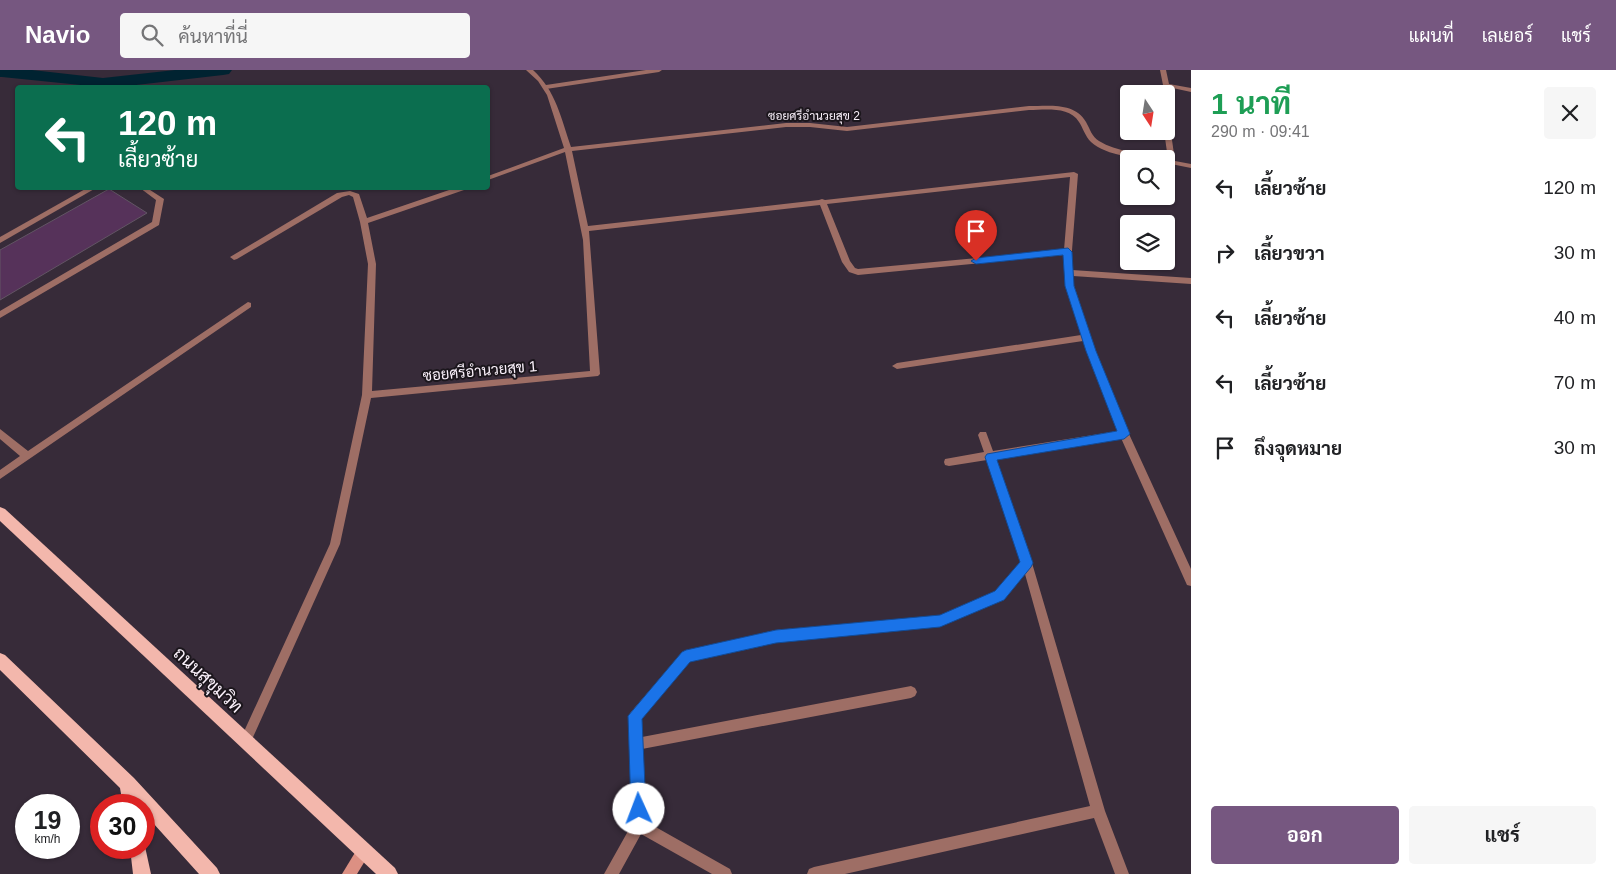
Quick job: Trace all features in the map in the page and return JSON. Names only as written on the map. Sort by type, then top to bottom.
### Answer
[{"type":"main road","name":"ถนนสุขุมวิท","points":[[0,513],[389,874]]},
{"type":"main road","points":[[0,660],[128,784],[211,874]]},
{"type":"main road","points":[[128,784],[129,794]]},
{"type":"main road","points":[[140,859],[142,874]]},
{"type":"street","points":[[529,70],[546,87],[568,149],[585,229],[1074,174],[1068,252],[1070,286],[1087,337],[1124,434],[1191,581]]},
{"type":"street","points":[[546,87],[659,70]]},
{"type":"street","points":[[1163,70],[1166,85]]},
{"type":"street","points":[[1175,87],[1191,90]]},
{"type":"street","name":"ซอยศรีอำนวยสุข 2","points":[[490,177],[568,149],[739,129],[801,124],[847,129],[1003,110],[1048,108],[1065,109],[1076,114],[1091,140],[1100,145],[1120,150]]},
{"type":"street","points":[[1175,162],[1191,166]]},
{"type":"street","points":[[0,240],[88,190]]},
{"type":"street","points":[[0,315],[156,223],[160,199],[146,190]]},
{"type":"street","points":[[364,222],[454,190]]},
{"type":"street","points":[[234,257],[340,195],[350,193],[356,196],[364,222],[372,264],[368,395],[335,544],[245,742]]},
{"type":"street","points":[[822,201],[846,262],[852,270],[858,272],[1068,252]]},
{"type":"street","name":"ซอยศรีอำนวยสุข 1","points":[[368,395],[595,374],[588,240],[585,229]]},
{"type":"street","points":[[1068,272],[1191,281]]},
{"type":"street","points":[[0,475],[248,305]]},
{"type":"street","points":[[897,366],[1087,337]]},
{"type":"street","points":[[0,433],[27,456]]},
{"type":"street","points":[[949,462],[990,457],[1124,434]]},
{"type":"street","points":[[983,435],[1027,563],[1098,811],[1122,874]]},
{"type":"street","points":[[612,874],[640,825],[635,716],[686,657],[776,636],[940,621],[1000,595],[1027,563]]},
{"type":"street","points":[[636,744],[911,692]]},
{"type":"street","points":[[814,874],[1098,811]]},
{"type":"street","points":[[640,825],[725,874]]},
{"type":"street","points":[[349,874],[364,851]]},
{"type":"building","points":[[107,190],[111,190],[147,213],[0,300],[0,250]]},
{"type":"waterway","points":[[2,72],[103,83],[223,70]]},
{"type":"route","points":[[639,809],[635,716],[686,657],[776,636],[940,621],[1000,595],[1027,563],[990,457],[1124,434],[1091,351],[1070,286],[1067,263],[1068,252],[976,261]]}]
